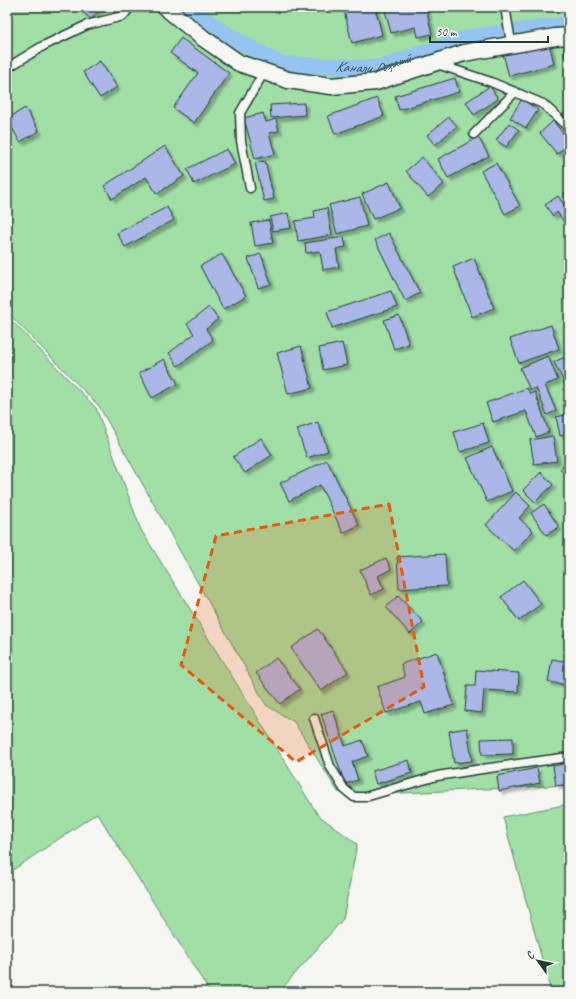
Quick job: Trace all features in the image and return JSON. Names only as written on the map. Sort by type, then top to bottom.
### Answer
[{"type":"street","points":[[165,7],[203,38],[240,63],[288,80],[331,86],[376,82],[509,40],[569,36]]},
{"type":"lane","points":[[7,68],[43,46],[87,25],[123,16],[130,7]]},
{"type":"lane","points":[[505,7],[509,40]]},
{"type":"lane","points":[[434,63],[492,82],[543,104],[569,128]]},
{"type":"lane","points":[[250,188],[241,141],[240,113],[264,72]]},
{"type":"lane","points":[[474,134],[515,92]]},
{"type":"lane","points":[[314,718],[330,766],[344,789],[354,797],[365,797],[438,776],[569,757]]},
{"type":"highlighted area","points":[[389,504],[424,687],[296,762],[181,665],[216,536]]},
{"type":"green space","points":[[7,7],[569,7],[569,785],[360,795],[338,792],[294,722],[266,705],[99,406],[7,312]]},
{"type":"green space","points":[[9,318],[96,408],[141,530],[318,815],[357,844],[343,919],[279,992],[210,992],[97,813],[7,874],[7,320]]},
{"type":"green space","points":[[569,804],[569,992],[551,992],[503,817]]},
{"type":"building","points":[[102,7],[91,19],[78,8]]},
{"type":"building","points":[[343,7],[365,7],[365,10],[375,7],[382,35],[352,43]]},
{"type":"building","points":[[399,7],[426,7],[432,34],[418,37],[416,27],[391,33],[385,10]]},
{"type":"building","points":[[181,38],[229,73],[194,123],[173,108],[198,73],[170,53]]},
{"type":"building","points":[[565,41],[569,41],[569,56],[564,56]]},
{"type":"building","points":[[549,42],[554,64],[509,76],[503,54]]},
{"type":"building","points":[[100,61],[117,87],[100,98],[83,72]]},
{"type":"building","points":[[455,78],[459,92],[399,110],[395,96]]},
{"type":"building","points":[[490,86],[498,99],[474,115],[466,102]]},
{"type":"building","points":[[377,98],[384,116],[335,134],[328,116]]},
{"type":"building","points":[[522,99],[538,110],[526,128],[510,118]]},
{"type":"building","points":[[304,103],[305,115],[271,118],[270,105]]},
{"type":"building","points":[[25,108],[39,131],[20,142],[7,119]]},
{"type":"building","points":[[569,109],[569,127],[560,117]]},
{"type":"building","points":[[263,113],[266,122],[276,119],[279,131],[269,133],[275,154],[255,159],[244,118]]},
{"type":"building","points":[[449,117],[457,126],[435,145],[427,135]]},
{"type":"building","points":[[553,121],[569,140],[569,144],[557,154],[540,133]]},
{"type":"building","points":[[509,123],[519,130],[506,147],[496,140]]},
{"type":"building","points":[[478,137],[489,156],[448,178],[438,159]]},
{"type":"building","points":[[165,146],[184,176],[157,194],[146,177],[112,199],[104,186]]},
{"type":"building","points":[[227,149],[235,164],[194,184],[187,169]]},
{"type":"building","points":[[422,157],[444,184],[428,197],[406,171]]},
{"type":"building","points":[[265,161],[274,199],[264,201],[255,163]]},
{"type":"building","points":[[496,163],[520,206],[505,214],[481,171]]},
{"type":"building","points":[[389,182],[400,208],[373,219],[362,194]]},
{"type":"building","points":[[569,190],[569,204],[562,195]]},
{"type":"building","points":[[558,196],[569,212],[569,229],[557,212],[553,216],[545,205]]},
{"type":"building","points":[[360,197],[367,226],[337,234],[329,205]]},
{"type":"building","points":[[167,207],[174,220],[125,247],[117,233]]},
{"type":"building","points":[[327,208],[332,235],[298,241],[295,221],[315,218],[314,211]]},
{"type":"building","points":[[288,213],[291,228],[273,231],[270,217]]},
{"type":"building","points":[[269,220],[273,243],[255,246],[251,223]]},
{"type":"building","points":[[389,233],[420,293],[405,301],[375,240]]},
{"type":"building","points":[[344,237],[346,247],[336,249],[339,267],[323,270],[320,251],[306,253],[305,243]]},
{"type":"building","points":[[222,254],[246,296],[223,309],[200,266]]},
{"type":"building","points":[[261,254],[271,284],[258,288],[248,258]]},
{"type":"building","points":[[474,258],[494,308],[472,317],[453,267]]},
{"type":"building","points":[[391,291],[397,307],[332,328],[327,312]]},
{"type":"building","points":[[209,307],[218,319],[206,329],[213,340],[178,366],[169,353],[194,334],[187,324]]},
{"type":"building","points":[[399,315],[409,344],[394,349],[384,320]]},
{"type":"building","points":[[551,325],[559,349],[519,363],[510,339]]},
{"type":"building","points":[[342,343],[347,365],[323,370],[319,348]]},
{"type":"building","points":[[301,346],[312,388],[288,394],[277,353]]},
{"type":"building","points":[[548,356],[558,380],[545,385],[556,411],[547,415],[536,388],[530,390],[520,368]]},
{"type":"building","points":[[567,356],[569,360],[569,393],[554,362]]},
{"type":"building","points":[[164,359],[178,384],[152,398],[139,373]]},
{"type":"building","points":[[527,388],[530,394],[535,392],[549,432],[536,437],[526,411],[493,422],[486,403]]},
{"type":"building","points":[[569,414],[569,434],[560,436],[556,417]]},
{"type":"building","points":[[318,422],[328,451],[307,458],[297,429]]},
{"type":"building","points":[[483,423],[489,443],[460,452],[454,432]]},
{"type":"building","points":[[553,436],[557,461],[534,464],[530,440]]},
{"type":"building","points":[[261,438],[272,455],[245,473],[233,457]]},
{"type":"building","points":[[492,447],[512,491],[487,502],[467,458]]},
{"type":"building","points":[[569,456],[569,476],[560,470]]},
{"type":"building","points":[[327,460],[359,525],[343,533],[320,485],[289,501],[280,483]]},
{"type":"building","points":[[541,472],[553,485],[535,502],[523,490]]},
{"type":"building","points":[[516,492],[530,506],[519,518],[533,531],[514,551],[486,525]]},
{"type":"building","points":[[544,504],[559,527],[546,535],[531,513]]},
{"type":"building","points":[[445,554],[447,586],[399,589],[397,557]]},
{"type":"building","points":[[386,558],[391,569],[378,576],[384,589],[371,595],[360,570]]},
{"type":"building","points":[[523,580],[541,604],[519,621],[501,597]]},
{"type":"building","points":[[398,596],[423,622],[410,634],[386,607]]},
{"type":"building","points":[[318,629],[348,672],[321,691],[291,648]]},
{"type":"building","points":[[569,632],[569,645],[563,636]]},
{"type":"building","points":[[437,652],[454,705],[425,714],[421,702],[386,713],[377,687],[405,677],[401,664]]},
{"type":"building","points":[[276,658],[300,689],[280,704],[256,673]]},
{"type":"building","points":[[552,659],[569,662],[568,685],[548,682]]},
{"type":"building","points":[[476,670],[519,673],[518,692],[484,690],[482,713],[465,711],[467,686],[475,686]]},
{"type":"building","points":[[333,710],[345,746],[362,740],[368,756],[352,762],[358,780],[345,784],[321,714]]},
{"type":"building","points":[[467,728],[472,761],[454,763],[449,731]]},
{"type":"building","points":[[513,738],[513,754],[482,755],[481,739]]},
{"type":"building","points":[[409,760],[412,773],[376,784],[372,771]]},
{"type":"building","points":[[569,763],[569,784],[556,786],[553,766]]},
{"type":"building","points":[[537,768],[540,783],[499,791],[497,776]]},
{"type":"waterway","name":"Канали Роҳатӣ","points":[[188,7],[226,34],[280,64],[379,68],[466,38],[569,24]]}]
